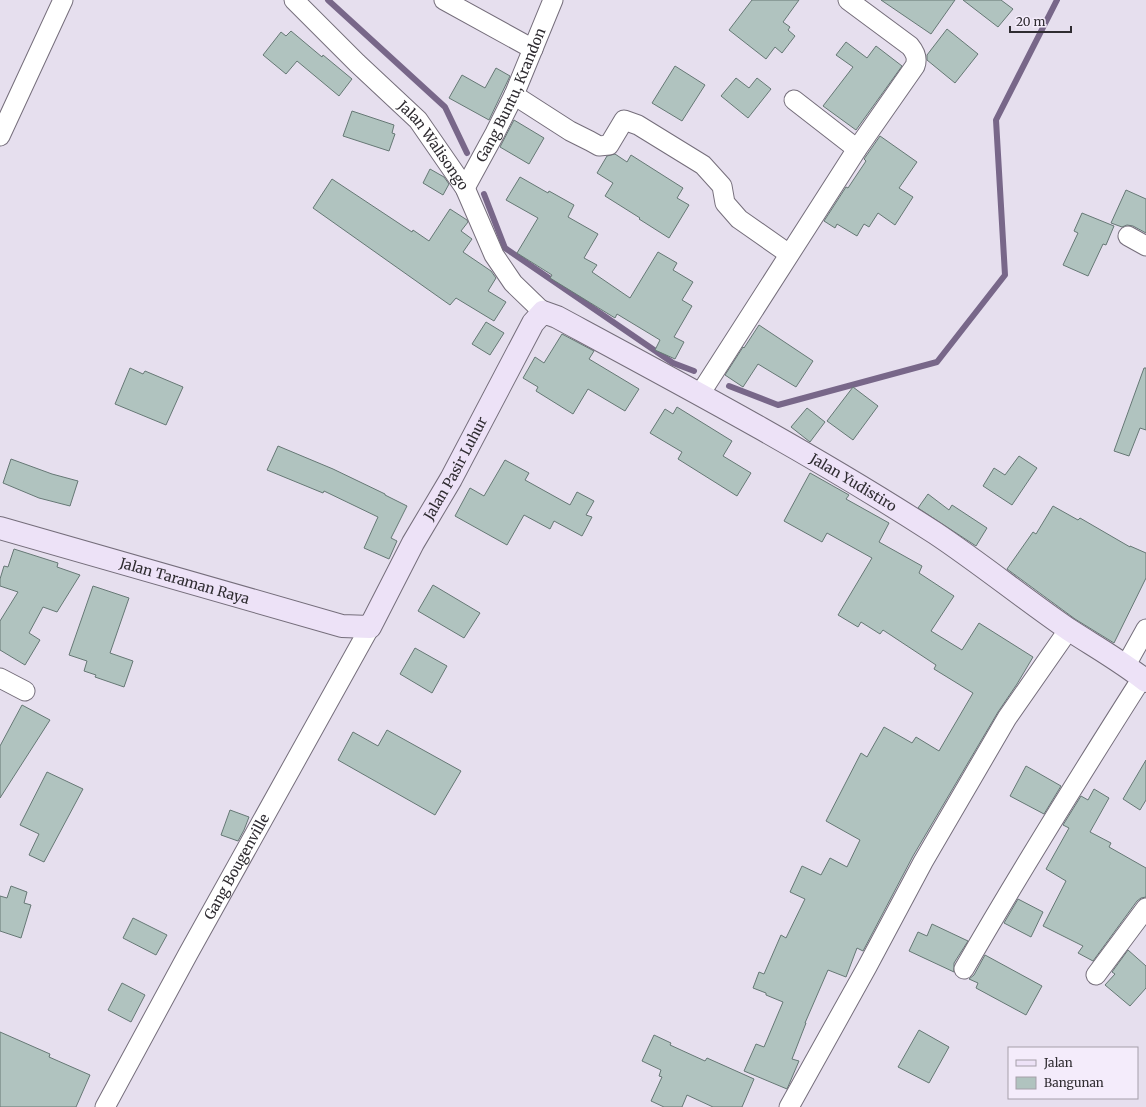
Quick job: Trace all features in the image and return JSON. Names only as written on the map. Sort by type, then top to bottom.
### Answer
[{"type":"street","points":[[0,136],[63,0]]},
{"type":"street","name":"Jalan Walisongo","points":[[294,0],[357,63],[418,120],[465,188],[494,255],[513,283],[543,312]]},
{"type":"street","points":[[444,0],[533,49]]},
{"type":"street","name":"Gang Buntu, Krandon","points":[[465,188],[514,96],[553,0]]},
{"type":"street","points":[[700,394],[857,149],[915,66],[917,59],[910,46],[850,1]]},
{"type":"street","points":[[514,96],[570,131],[599,146],[609,145],[624,120],[638,125],[703,165],[722,186],[725,203],[739,219],[789,254]]},
{"type":"street","points":[[794,100],[857,149]]},
{"type":"street","points":[[1128,236],[1146,246]]},
{"type":"street","name":"Jalan Yudistiro","points":[[543,312],[557,317],[700,394],[828,467],[936,534],[1069,629],[1138,675]]},
{"type":"street","name":"Jalan Pasir Luhur","points":[[370,627],[413,543],[451,479],[533,324],[543,312]]},
{"type":"street","name":"Jalan Taraman Raya","points":[[0,528],[342,626],[370,627]]},
{"type":"street","name":"Gang Bougenville","points":[[105,1107],[188,954],[370,627]]},
{"type":"street","points":[[789,1107],[867,967],[923,862],[1007,718],[1069,629]]},
{"type":"street","points":[[964,970],[1138,675],[1146,629]]},
{"type":"street","points":[[0,678],[25,691]]},
{"type":"street","points":[[1096,975],[1135,925],[1146,908]]},
{"type":"building","points":[[752,0],[799,0],[783,22],[790,27],[788,30],[795,36],[782,53],[775,47],[766,59],[729,30]]},
{"type":"building","points":[[881,0],[955,0],[931,34]]},
{"type":"building","points":[[963,0],[1001,0],[1013,9],[998,27]]},
{"type":"building","points":[[947,29],[978,54],[955,83],[927,60],[927,55]]},
{"type":"building","points":[[291,31],[322,57],[323,55],[352,79],[339,96],[297,61],[286,74],[263,55],[281,32],[286,36]]},
{"type":"building","points":[[846,42],[867,58],[876,46],[902,66],[856,130],[823,106],[853,67],[836,55]]},
{"type":"building","points":[[675,66],[705,85],[682,121],[652,103]]},
{"type":"building","points":[[496,68],[510,76],[489,120],[449,98],[462,75],[485,88]]},
{"type":"building","points":[[736,78],[749,88],[757,78],[771,89],[748,118],[721,96]]},
{"type":"building","points":[[352,111],[394,125],[392,133],[395,134],[389,151],[343,136]]},
{"type":"building","points":[[514,120],[544,138],[529,164],[500,147]]},
{"type":"building","points":[[880,136],[917,162],[899,188],[913,197],[895,225],[878,213],[869,227],[864,224],[857,236],[837,224],[835,228],[824,221],[846,187],[848,188],[866,161],[864,159]]},
{"type":"building","points":[[615,154],[627,162],[631,155],[683,188],[677,198],[689,205],[669,238],[605,196],[613,183],[597,173],[607,156]]},
{"type":"building","points":[[430,169],[444,177],[449,184],[443,195],[423,183]]},
{"type":"building","points":[[520,177],[548,193],[549,191],[574,205],[568,217],[598,234],[584,258],[597,265],[592,272],[630,298],[658,252],[677,263],[673,270],[693,282],[682,300],[692,306],[674,337],[684,342],[675,359],[655,350],[660,340],[617,314],[615,318],[550,278],[552,275],[517,253],[538,218],[506,200]]},
{"type":"building","points":[[332,179],[412,232],[413,230],[429,241],[450,209],[467,220],[468,222],[461,231],[472,239],[463,252],[491,271],[496,278],[488,291],[506,302],[494,321],[456,298],[450,305],[313,208]]},
{"type":"building","points":[[1126,190],[1146,199],[1146,233],[1133,226],[1127,225],[1122,227],[1111,223]]},
{"type":"building","points":[[1082,213],[1114,226],[1106,245],[1103,244],[1088,276],[1063,265],[1078,233],[1074,231]]},
{"type":"building","points":[[486,322],[504,333],[490,355],[472,344]]},
{"type":"building","points":[[759,325],[813,361],[796,387],[758,364],[743,387],[725,375]]},
{"type":"building","points":[[562,334],[594,351],[589,359],[639,389],[625,411],[588,389],[573,414],[536,391],[538,387],[523,378],[535,357],[544,363]]},
{"type":"building","points":[[130,368],[143,374],[145,371],[183,387],[166,425],[115,404]]},
{"type":"building","points":[[1144,368],[1146,368],[1146,430],[1140,428],[1129,456],[1114,451]]},
{"type":"building","points":[[853,387],[878,406],[853,440],[827,421]]},
{"type":"building","points":[[677,407],[732,441],[723,456],[751,473],[737,496],[678,459],[682,452],[650,433],[665,409],[673,414]]},
{"type":"building","points":[[807,408],[825,422],[810,442],[791,427]]},
{"type":"building","points":[[278,446],[333,469],[407,506],[391,538],[397,541],[389,559],[364,548],[378,517],[324,491],[323,493],[267,470]]},
{"type":"building","points":[[1019,456],[1037,468],[1012,505],[983,486],[994,468],[1005,475]]},
{"type":"building","points":[[11,459],[52,474],[78,481],[70,506],[39,498],[3,483]]},
{"type":"building","points":[[505,460],[529,473],[525,480],[570,505],[577,492],[594,501],[586,515],[592,517],[582,536],[554,521],[550,529],[524,515],[507,545],[455,516],[470,488],[484,496]]},
{"type":"building","points":[[810,473],[849,495],[846,499],[889,523],[879,542],[922,566],[919,573],[954,596],[931,631],[962,650],[979,623],[1033,657],[998,712],[913,856],[863,951],[857,948],[846,977],[828,970],[805,1023],[792,1059],[799,1061],[787,1089],[744,1071],[756,1044],[764,1047],[783,1002],[753,988],[759,972],[764,974],[781,935],[786,938],[805,899],[790,892],[802,866],[821,875],[830,858],[847,867],[860,840],[826,821],[861,753],[867,757],[884,727],[912,743],[916,737],[939,751],[973,693],[934,669],[936,665],[883,630],[880,634],[861,622],[858,627],[838,615],[872,558],[827,533],[822,542],[784,521]]},
{"type":"building","points":[[928,494],[949,510],[952,505],[987,528],[976,546],[918,508]]},
{"type":"building","points":[[1053,506],[1078,520],[1080,518],[1130,547],[1146,553],[1146,578],[1114,643],[1075,619],[1007,569],[1033,532],[1036,534]]},
{"type":"building","points":[[14,549],[58,563],[57,567],[80,575],[57,612],[43,607],[29,633],[40,640],[25,665],[0,650],[0,621],[18,592],[0,586],[0,579],[4,566],[8,567]]},
{"type":"building","points":[[433,585],[480,613],[464,638],[418,611]]},
{"type":"building","points":[[93,586],[129,598],[110,653],[133,661],[124,687],[95,677],[96,675],[84,671],[87,661],[69,655]]},
{"type":"building","points":[[415,648],[447,666],[432,693],[400,674]]},
{"type":"building","points":[[22,705],[50,720],[0,798],[0,746]]},
{"type":"building","points":[[387,730],[461,771],[435,815],[338,760],[353,732],[378,746]]},
{"type":"building","points":[[1146,760],[1146,800],[1140,810],[1123,799]]},
{"type":"building","points":[[1026,766],[1061,786],[1044,814],[1010,796]]},
{"type":"building","points":[[47,772],[83,789],[44,862],[29,855],[39,834],[20,825]]},
{"type":"building","points":[[1094,789],[1109,798],[1090,832],[1111,843],[1109,847],[1146,868],[1146,897],[1137,901],[1093,961],[1078,953],[1083,946],[1043,926],[1066,881],[1046,869],[1069,828],[1063,825],[1081,796],[1088,800]]},
{"type":"building","points":[[230,810],[249,817],[238,841],[221,835]]},
{"type":"building","points":[[11,886],[27,892],[24,903],[31,905],[21,938],[0,931],[0,896],[7,898]]},
{"type":"building","points":[[1018,899],[1043,912],[1031,937],[1004,923]]},
{"type":"building","points":[[133,918],[167,935],[156,955],[123,938]]},
{"type":"building","points":[[932,924],[968,941],[954,963],[954,972],[909,951],[918,932],[927,936]]},
{"type":"building","points":[[1128,950],[1146,966],[1146,988],[1130,1006],[1105,985],[1115,974],[1112,972]]},
{"type":"building","points":[[985,955],[1042,986],[1026,1015],[976,988],[978,983],[969,979],[974,975]]},
{"type":"building","points":[[122,983],[145,995],[131,1022],[108,1010]]},
{"type":"building","points":[[919,1030],[949,1047],[929,1083],[898,1067]]},
{"type":"building","points":[[0,1032],[50,1054],[49,1057],[90,1075],[76,1107],[0,1107]]},
{"type":"building","points":[[654,1035],[671,1043],[670,1045],[705,1061],[707,1058],[754,1079],[742,1107],[713,1107],[687,1095],[682,1107],[664,1107],[651,1101],[662,1077],[659,1076],[661,1070],[642,1061]]},
{"type":"waterway","points":[[328,0],[445,107],[467,153]]},
{"type":"waterway","points":[[729,386],[778,405],[937,362],[1005,275],[996,120],[1057,0]]},
{"type":"waterway","points":[[484,194],[505,248],[673,363],[694,371]]}]
